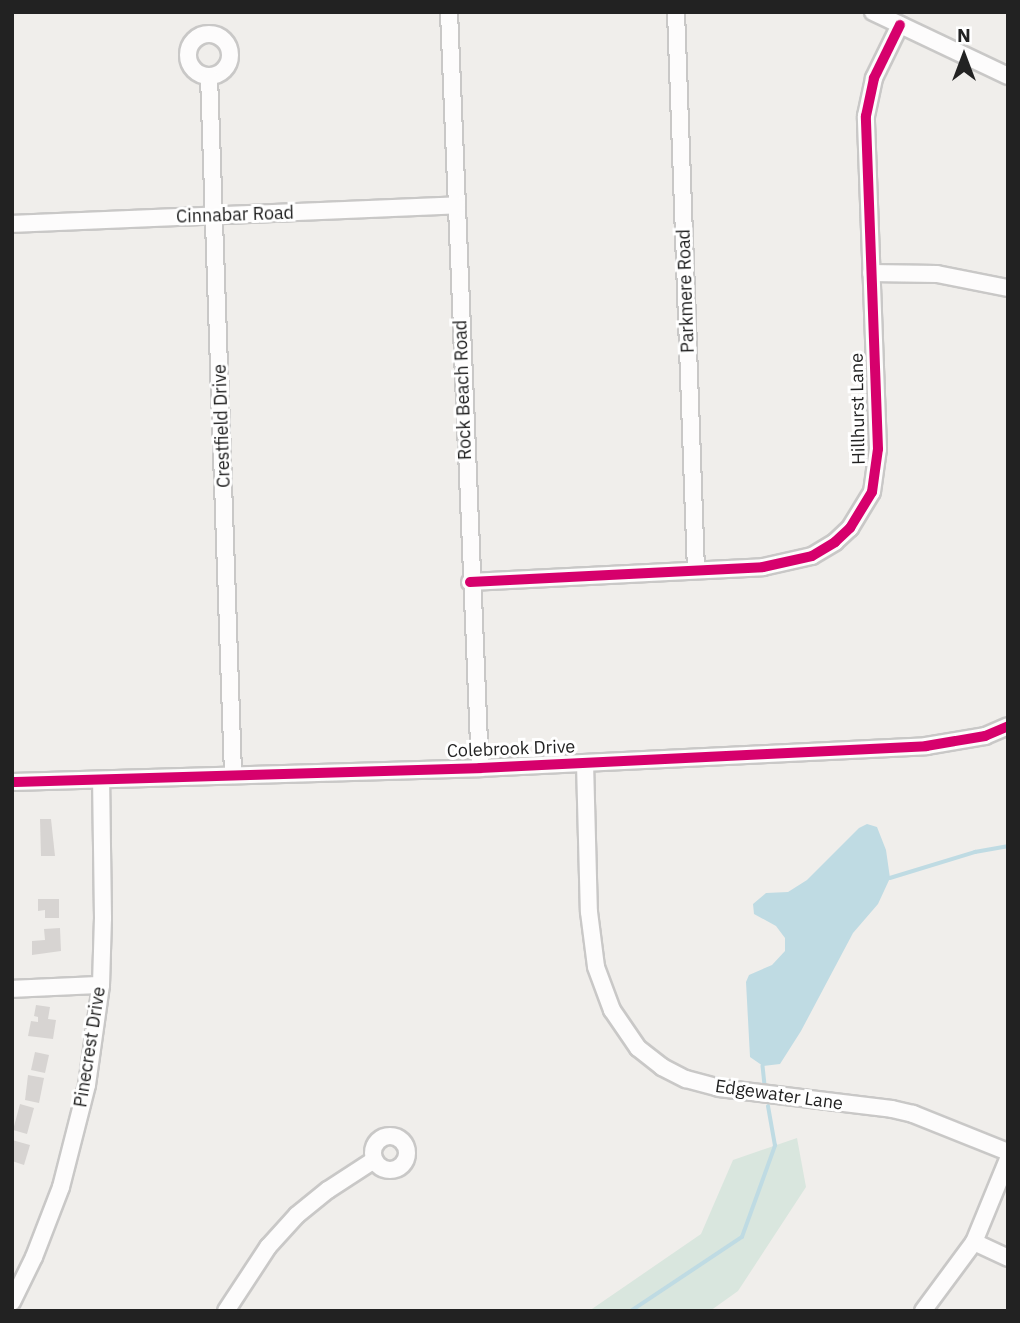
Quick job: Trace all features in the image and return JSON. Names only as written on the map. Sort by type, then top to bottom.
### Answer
[{"type":"street","name":"Rock Beach Road","points":[[449,12],[470,582],[480,768]]},
{"type":"street","name":"Parkmere Road","points":[[676,12],[696,570]]},
{"type":"street","points":[[873,12],[1008,76]]},
{"type":"street","name":"Hillhurst Lane","points":[[470,582],[763,567],[812,556],[835,542],[864,509],[876,475],[878,449],[866,116],[874,78],[900,25]]},
{"type":"street","name":"Crestfield Drive","points":[[209,76],[233,775]]},
{"type":"street","name":"Cinnabar Road","points":[[12,224],[457,205]]},
{"type":"street","points":[[872,272],[937,274],[1008,288]]},
{"type":"street","name":"Colebrook Drive","points":[[12,782],[480,768],[926,746],[985,736],[1008,726]]},
{"type":"street","name":"Edgewater Lane","points":[[585,763],[589,912],[596,967],[612,1010],[638,1048],[662,1067],[686,1079],[719,1088],[892,1109],[913,1114],[1008,1152]]},
{"type":"street","name":"Pinecrest Drive","points":[[12,1302],[48,1224],[74,1143],[87,1085],[101,985],[101,780]]},
{"type":"street","points":[[12,989],[101,985]]},
{"type":"street","points":[[923,1311],[974,1242],[1008,1159]]},
{"type":"street","points":[[226,1311],[268,1247],[297,1215],[328,1189],[374,1160]]},
{"type":"street","points":[[974,1242],[1008,1258]]},
{"type":"shaded area","points":[[797,1138],[806,1187],[738,1291],[710,1311],[589,1311],[701,1234],[733,1160]]},
{"type":"water","points":[[867,824],[877,827],[886,850],[890,878],[878,904],[853,933],[801,1031],[780,1064],[763,1066],[750,1057],[746,982],[749,975],[772,965],[785,951],[785,938],[776,926],[754,914],[753,904],[766,893],[788,892],[807,880],[859,828]]},
{"type":"building","points":[[40,819],[51,819],[55,856],[41,856]]},
{"type":"building","points":[[38,899],[59,899],[59,918],[45,918],[45,910],[38,911]]},
{"type":"building","points":[[60,928],[61,951],[32,955],[32,941],[45,940],[44,929]]},
{"type":"building","points":[[36,1005],[50,1007],[48,1019],[56,1020],[53,1039],[28,1036],[31,1021],[38,1022],[38,1017],[34,1016]]},
{"type":"building","points":[[35,1052],[49,1055],[45,1073],[31,1070]]},
{"type":"building","points":[[28,1075],[44,1078],[39,1103],[25,1100]]},
{"type":"building","points":[[20,1104],[34,1108],[27,1134],[13,1130]]},
{"type":"building","points":[[12,1140],[30,1145],[24,1165],[12,1161]]},
{"type":"waterway","points":[[890,878],[975,852],[1008,846]]},
{"type":"waterway","points":[[763,1066],[765,1085]]},
{"type":"waterway","points":[[631,1311],[742,1237],[775,1146],[768,1107]]},
{"type":"cycle path","points":[[470,582],[763,567],[812,556],[835,542],[850,528],[872,492],[878,449],[866,116],[874,78],[900,25]]},
{"type":"cycle path","points":[[12,782],[480,768],[926,746],[985,736],[1008,726]]}]
